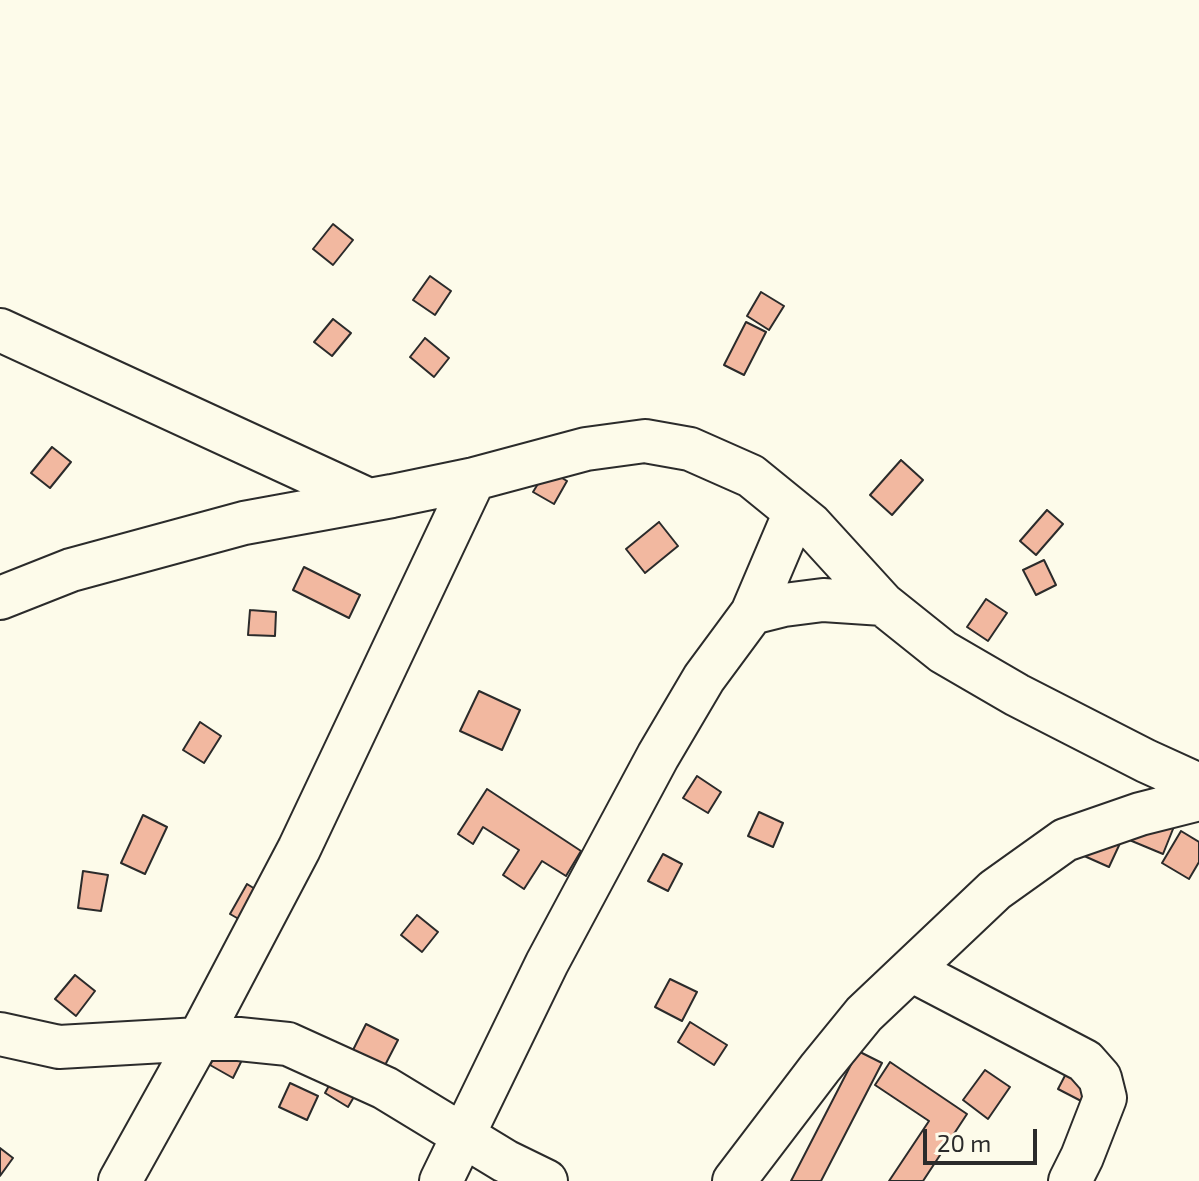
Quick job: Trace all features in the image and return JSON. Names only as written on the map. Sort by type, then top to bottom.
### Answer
[{"type":"street","points":[[0,330],[369,500]]},
{"type":"street","points":[[0,598],[71,570],[229,527],[474,479],[586,449],[645,441],[690,449],[751,476],[810,524],[883,604],[943,652],[1017,695],[1199,785]]},
{"type":"street","points":[[120,1181],[299,849],[474,479]]},
{"type":"street","points":[[441,1181],[547,963],[658,756],[704,678],[752,613],[795,512]]},
{"type":"street","points":[[752,613],[823,600],[883,604]]},
{"type":"street","points":[[734,1181],[864,1014],[995,890],[1065,840],[1140,814],[1199,799]]},
{"type":"street","points":[[911,970],[1085,1061],[1100,1078],[1105,1098],[1070,1181]]},
{"type":"street","points":[[0,1034],[59,1047],[199,1039],[288,1044],[385,1088],[505,1161],[546,1181]]},
{"type":"building","points":[[333,224],[353,240],[333,265],[313,249]]},
{"type":"building","points":[[430,276],[451,291],[435,315],[413,300]]},
{"type":"building","points":[[761,292],[784,306],[769,330],[747,316]]},
{"type":"building","points":[[333,319],[351,333],[332,356],[314,342]]},
{"type":"building","points":[[746,322],[766,332],[744,375],[724,365]]},
{"type":"building","points":[[425,338],[449,358],[434,377],[410,357]]},
{"type":"building","points":[[52,447],[71,462],[50,488],[31,473]]},
{"type":"building","points":[[901,460],[923,480],[892,515],[870,495]]},
{"type":"building","points":[[547,469],[567,481],[554,504],[533,492]]},
{"type":"building","points":[[1047,510],[1063,524],[1036,555],[1020,541]]},
{"type":"building","points":[[659,522],[678,546],[645,573],[626,549]]},
{"type":"building","points":[[1044,560],[1056,585],[1036,595],[1023,570]]},
{"type":"building","points":[[304,567],[360,595],[349,618],[293,590]]},
{"type":"building","points":[[986,599],[1007,613],[988,641],[967,627]]},
{"type":"building","points":[[250,610],[276,612],[275,636],[248,635]]},
{"type":"building","points":[[479,691],[520,710],[502,750],[460,731]]},
{"type":"building","points":[[200,722],[221,736],[204,763],[183,750]]},
{"type":"building","points":[[697,776],[721,792],[708,813],[683,798]]},
{"type":"building","points":[[487,789],[581,851],[566,876],[542,861],[524,889],[503,875],[519,850],[483,827],[473,844],[458,834]]},
{"type":"building","points":[[759,812],[783,823],[773,847],[748,836]]},
{"type":"building","points":[[143,815],[167,827],[145,874],[121,863]]},
{"type":"building","points":[[1175,824],[1163,854],[1127,839]]},
{"type":"building","points":[[1181,831],[1199,842],[1199,862],[1189,879],[1162,863]]},
{"type":"building","points":[[1122,839],[1109,867],[1082,855]]},
{"type":"building","points":[[663,854],[682,864],[668,891],[648,881]]},
{"type":"building","points":[[83,871],[108,875],[101,911],[78,908]]},
{"type":"building","points":[[247,884],[268,897],[251,926],[230,914]]},
{"type":"building","points":[[417,915],[438,932],[422,952],[401,935]]},
{"type":"building","points":[[75,975],[95,991],[76,1016],[55,999]]},
{"type":"building","points":[[670,979],[697,992],[682,1021],[655,1007]]},
{"type":"building","points":[[690,1022],[727,1045],[714,1065],[678,1042]]},
{"type":"building","points":[[366,1024],[398,1040],[382,1071],[351,1054]]},
{"type":"building","points":[[224,1040],[246,1052],[233,1078],[210,1065]]},
{"type":"building","points":[[858,1051],[882,1063],[821,1181],[791,1181]]},
{"type":"building","points":[[890,1062],[967,1114],[923,1181],[889,1181],[929,1121],[875,1085]]},
{"type":"building","points":[[1070,1066],[1097,1079],[1085,1103],[1058,1089]]},
{"type":"building","points":[[985,1070],[1010,1087],[988,1119],[963,1100]]},
{"type":"building","points":[[337,1071],[361,1085],[348,1107],[325,1093]]},
{"type":"building","points":[[290,1083],[318,1096],[307,1120],[279,1107]]},
{"type":"building","points":[[0,1148],[13,1158],[0,1176]]}]
